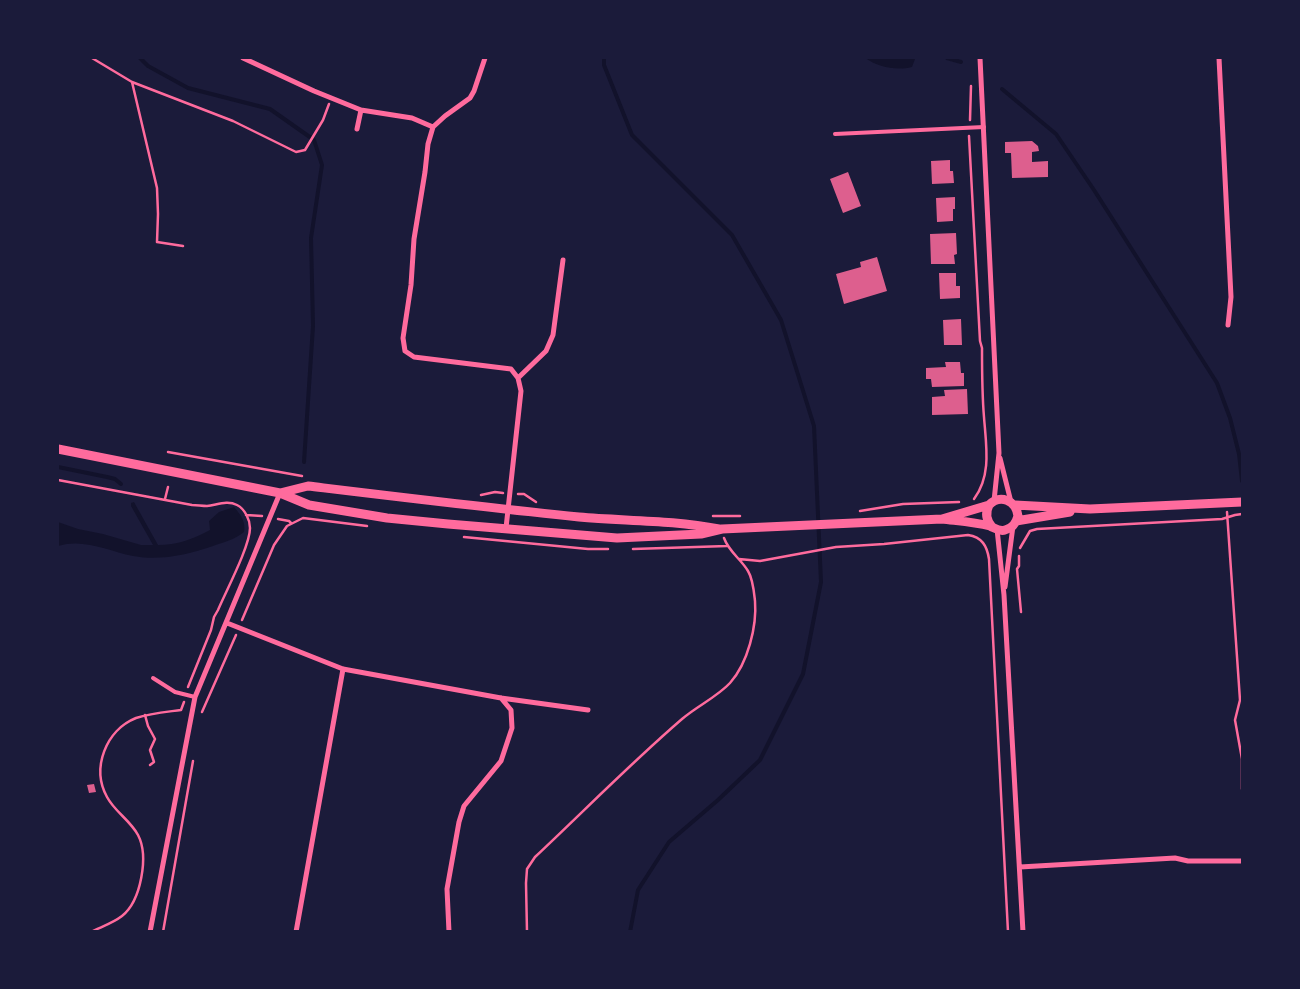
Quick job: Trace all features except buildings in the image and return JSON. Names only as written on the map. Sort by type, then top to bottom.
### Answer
[{"type":"street","points":[[243,58],[314,91],[361,110],[412,118],[433,127]]},
{"type":"street","points":[[485,58],[470,98],[433,127],[428,144],[414,239],[411,285],[403,338],[405,350],[414,358],[510,369],[518,378],[521,391],[506,528]]},
{"type":"street","points":[[980,58],[999,453],[991,503],[987,510],[987,519],[994,528],[1004,595],[1023,932]]},
{"type":"street","points":[[1219,58],[1231,297],[1228,325]]},
{"type":"street","points":[[357,129],[361,110]]},
{"type":"street","points":[[518,378],[546,351],[553,335],[563,260]]},
{"type":"street","points":[[58,449],[280,493],[309,505],[377,516],[617,538],[701,534],[722,529],[942,519],[1006,530],[1015,523],[1090,509]]},
{"type":"street","points":[[999,453],[1018,516],[1015,523],[1004,595]]},
{"type":"street","points":[[280,493],[308,486],[508,510],[615,520],[692,524],[722,529]]},
{"type":"street","points":[[150,932],[195,697],[280,493]]},
{"type":"street","points":[[942,519],[1002,499],[1013,504],[1090,509],[1242,502]]},
{"type":"street","points":[[227,623],[343,670],[501,698],[588,710]]},
{"type":"street","points":[[296,932],[343,670]]},
{"type":"street","points":[[448,932],[447,889],[464,806],[501,761],[512,728],[511,710],[501,698]]},
{"type":"street","points":[[1020,867],[1175,858],[1188,861],[1242,861]]},
{"type":"lane","points":[[835,134],[984,127]]},
{"type":"lane","points":[[153,678],[175,692],[195,697]]},
{"type":"path","points":[[92,58],[132,82],[233,121],[296,152],[305,150],[323,120],[331,98]]},
{"type":"path","points":[[968,501],[973,500],[982,488],[986,472],[987,438],[984,417],[982,348],[980,341],[969,128],[972,78]]},
{"type":"path","points":[[132,82],[156,188],[158,214],[156,242],[183,246]]},
{"type":"path","points":[[58,480],[206,506],[226,503],[238,505],[250,521],[249,537],[214,617],[211,630],[181,710],[145,715],[126,723],[117,730],[107,745],[100,765],[100,777],[111,804],[131,824],[141,843],[143,864],[135,898],[126,912],[115,921],[91,932]]},
{"type":"path","points":[[165,499],[168,487]]},
{"type":"path","points":[[524,494],[538,503]]},
{"type":"path","points":[[856,512],[903,504],[962,502]]},
{"type":"path","points":[[1227,503],[1240,700],[1235,720],[1242,760],[1242,789]]},
{"type":"path","points":[[1021,612],[1017,570],[1019,566],[1018,552],[1030,531],[1037,529],[1228,518],[1242,514]]},
{"type":"path","points":[[706,516],[741,516]]},
{"type":"path","points":[[246,612],[274,545],[291,523],[302,518],[372,527]]},
{"type":"path","points":[[528,932],[527,869],[535,856],[683,718],[730,683],[743,664],[751,641],[755,602],[749,572],[740,559],[727,546],[722,529]]},
{"type":"path","points":[[740,559],[760,561],[836,548],[968,535],[976,536],[986,546],[990,579],[1008,932]]},
{"type":"path","points":[[457,536],[588,549],[616,549]]},
{"type":"path","points":[[625,549],[727,546]]},
{"type":"path","points":[[201,714],[233,642]]},
{"type":"path","points":[[145,715],[155,739],[150,750],[154,762],[150,765]]},
{"type":"path","points":[[163,932],[193,761]]},
{"type":"shaded area","points":[[865,58],[915,59],[912,67],[900,69],[881,66]]},
{"type":"shaded area","points":[[134,502],[158,545],[178,543],[210,530],[209,521],[219,512],[234,507],[242,519],[244,532],[229,540],[203,549],[154,558],[133,556],[87,544],[77,543],[58,546],[58,522],[141,545],[153,545],[131,506],[131,503]]},
{"type":"waterway","points":[[140,58],[148,66],[188,88],[270,109],[314,140],[322,165],[311,238],[313,326],[304,462]]},
{"type":"waterway","points":[[604,58],[604,65],[632,135],[732,235],[781,320],[814,426],[821,582],[803,674],[760,760],[718,800],[669,842],[638,890],[630,932]]},
{"type":"waterway","points":[[947,58],[961,62]]},
{"type":"waterway","points":[[1002,89],[1056,134],[1094,190],[1217,383],[1230,418],[1239,454],[1242,481]]},
{"type":"waterway","points":[[58,467],[115,479],[121,484]]}]
